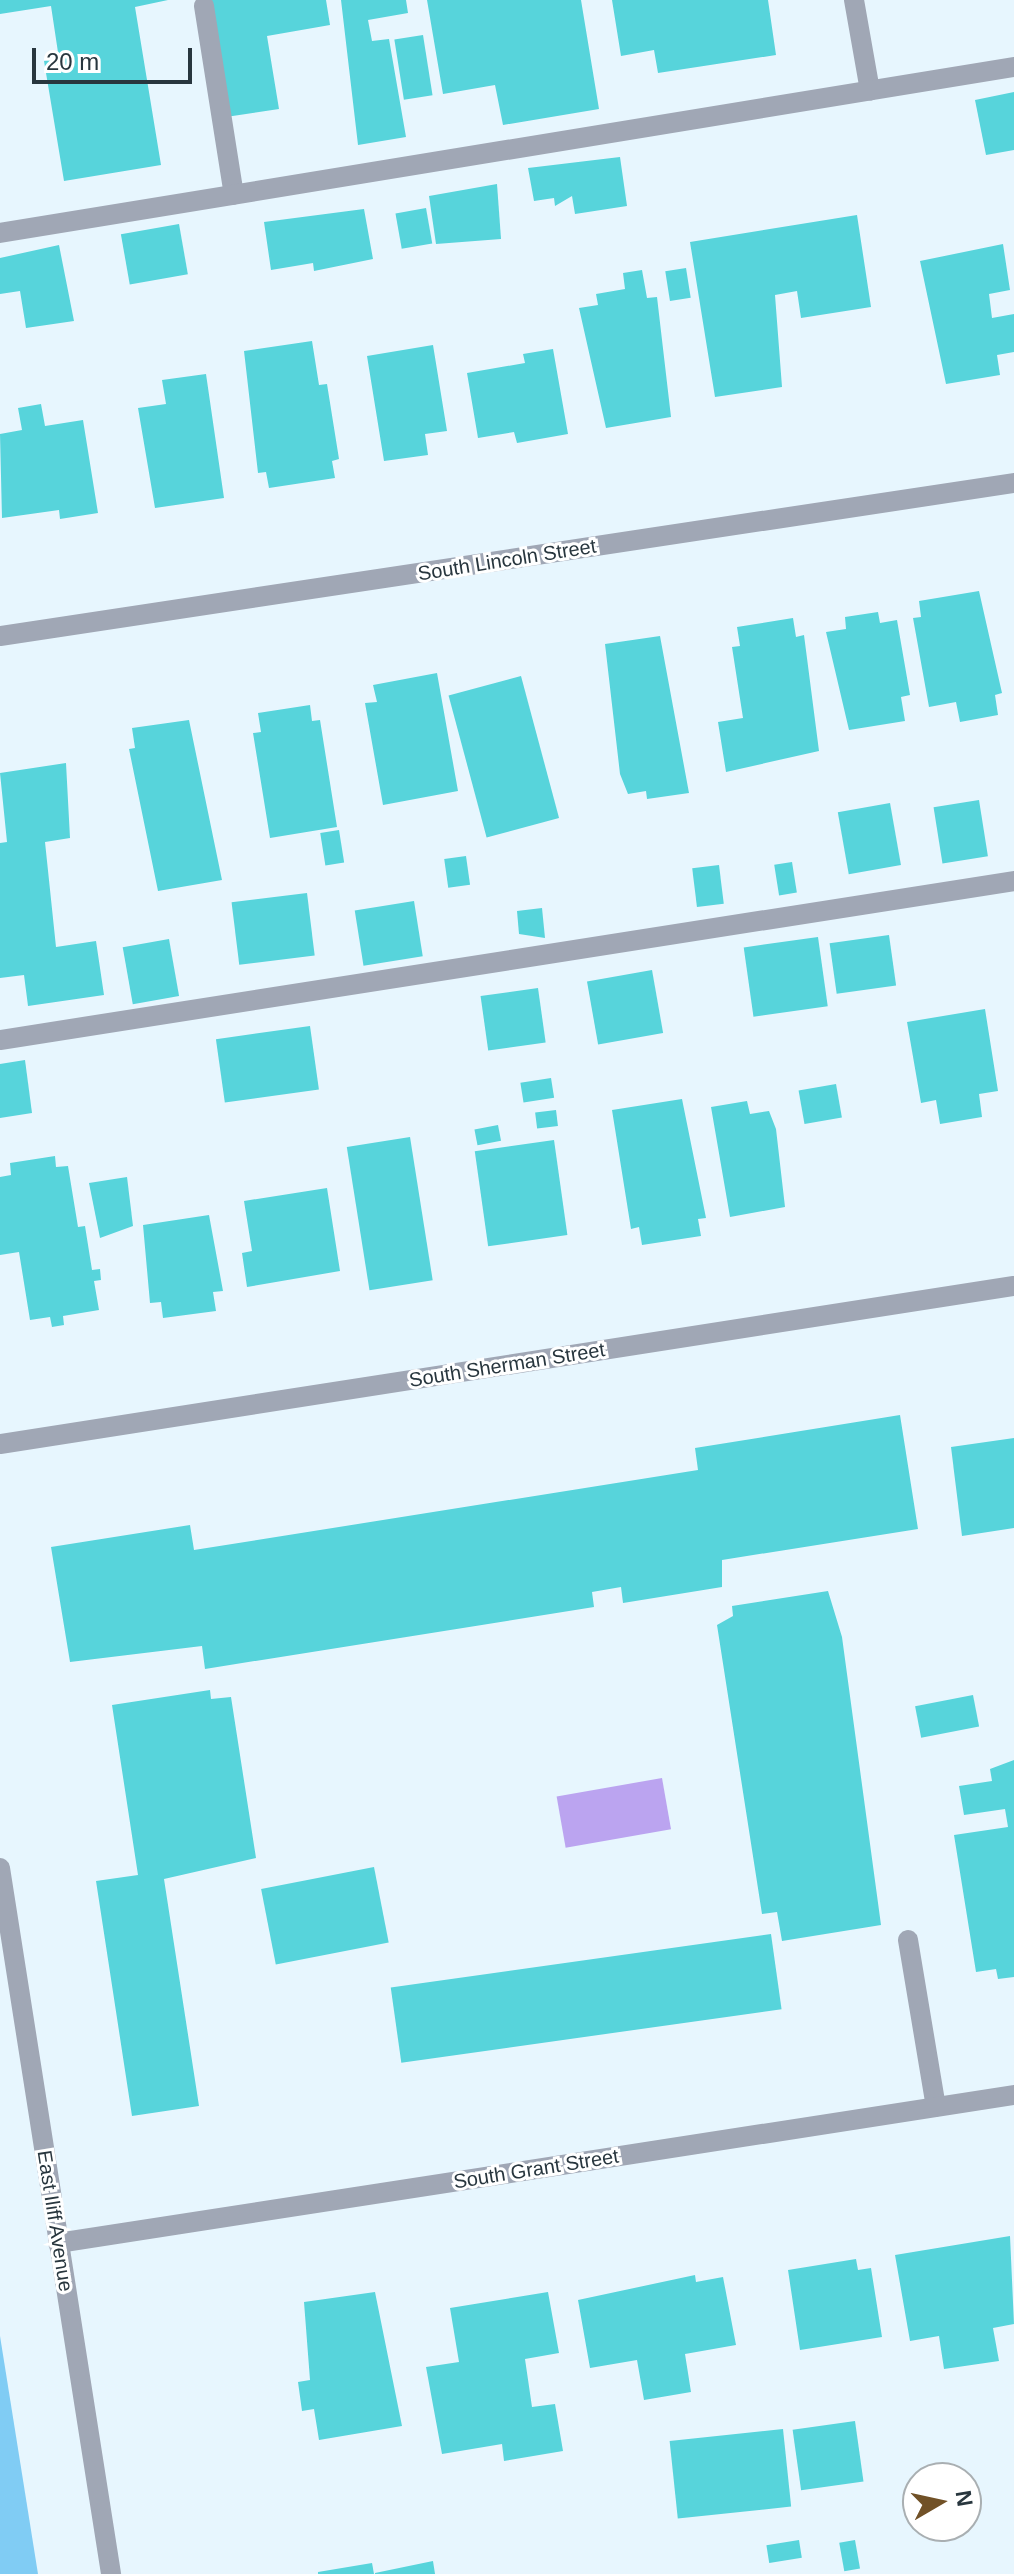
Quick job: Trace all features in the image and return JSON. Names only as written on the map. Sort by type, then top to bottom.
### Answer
[{"type":"street","points":[[854,0],[870,91]]},
{"type":"street","points":[[204,6],[234,195]]},
{"type":"street","points":[[0,233],[1014,67]]},
{"type":"street","name":"South Lincoln Street","points":[[0,636],[1014,483]]},
{"type":"street","points":[[0,1040],[1014,881]]},
{"type":"street","name":"South Sherman Street","points":[[0,1444],[1014,1286]]},
{"type":"street","name":"East Iliff Avenue","points":[[0,1868],[111,2574]]},
{"type":"street","points":[[908,1940],[936,2107]]},
{"type":"street","name":"South Grant Street","points":[[58,2243],[1014,2095]]},
{"type":"shaded area","points":[[662,1778],[671,1829],[566,1848],[557,1797]]},
{"type":"shaded area","points":[[0,2336],[38,2574],[0,2574]]},
{"type":"building","points":[[0,0],[168,0],[135,7],[161,165],[64,181],[44,61],[59,59],[51,6],[0,14]]},
{"type":"building","points":[[208,0],[326,0],[330,25],[267,36],[279,109],[226,117]]},
{"type":"building","points":[[341,0],[406,0],[408,13],[368,20],[372,41],[389,39],[406,137],[358,145]]},
{"type":"building","points":[[427,0],[581,0],[599,109],[503,125],[495,85],[443,94]]},
{"type":"building","points":[[612,0],[768,0],[776,55],[658,73],[654,50],[621,56]]},
{"type":"building","points":[[423,35],[433,95],[404,100],[394,40]]},
{"type":"building","points":[[1014,92],[1014,150],[986,155],[975,100]]},
{"type":"building","points":[[620,157],[627,206],[575,214],[572,196],[555,206],[554,198],[534,201],[528,168]]},
{"type":"building","points":[[497,184],[501,239],[436,244],[429,196]]},
{"type":"building","points":[[426,208],[432,243],[402,249],[395,213]]},
{"type":"building","points":[[364,209],[373,259],[314,271],[313,263],[271,270],[264,222]]},
{"type":"building","points":[[857,215],[871,307],[801,318],[797,291],[775,295],[782,387],[715,397],[690,242]]},
{"type":"building","points":[[179,224],[188,274],[130,284],[121,234]]},
{"type":"building","points":[[1003,244],[1010,290],[989,294],[992,318],[1014,314],[1014,352],[997,355],[1000,375],[946,384],[920,261]]},
{"type":"building","points":[[59,245],[74,321],[26,328],[20,291],[0,294],[0,258]]},
{"type":"building","points":[[686,268],[691,298],[670,301],[665,271]]},
{"type":"building","points":[[642,270],[647,298],[657,297],[671,417],[606,428],[579,308],[598,305],[596,294],[625,289],[623,273]]},
{"type":"building","points":[[312,341],[319,385],[327,384],[339,459],[332,461],[335,478],[269,488],[266,472],[258,473],[244,351]]},
{"type":"building","points":[[433,345],[447,431],[425,434],[428,455],[384,461],[367,356]]},
{"type":"building","points":[[553,349],[568,434],[517,443],[514,432],[478,438],[467,373],[525,363],[523,354]]},
{"type":"building","points":[[206,374],[224,498],[155,508],[138,408],[166,404],[162,380]]},
{"type":"building","points":[[41,404],[45,426],[83,420],[98,513],[60,519],[59,510],[2,518],[0,434],[22,430],[18,408]]},
{"type":"building","points":[[979,591],[1002,693],[995,695],[998,715],[960,722],[956,702],[929,707],[913,618],[921,617],[919,601]]},
{"type":"building","points":[[878,612],[880,623],[897,620],[910,695],[901,697],[905,721],[849,730],[826,632],[846,629],[845,617]]},
{"type":"building","points":[[793,618],[796,637],[804,635],[819,751],[726,772],[718,722],[743,718],[732,647],[740,646],[737,627]]},
{"type":"building","points":[[660,636],[689,793],[647,799],[646,791],[628,794],[620,774],[605,644]]},
{"type":"building","points":[[437,673],[458,791],[383,805],[365,703],[377,702],[373,685]]},
{"type":"building","points":[[521,676],[559,818],[487,837],[449,695]]},
{"type":"building","points":[[310,705],[312,721],[320,720],[337,827],[270,838],[253,733],[261,732],[258,713]]},
{"type":"building","points":[[189,720],[222,880],[158,891],[129,749],[135,748],[132,728]]},
{"type":"building","points":[[66,763],[70,838],[45,842],[56,947],[96,941],[104,995],[28,1006],[24,975],[0,978],[0,843],[7,842],[0,773]]},
{"type":"building","points":[[979,800],[988,856],[942,863],[934,807]]},
{"type":"building","points":[[890,803],[901,865],[849,874],[838,812]]},
{"type":"building","points":[[339,830],[344,863],[325,866],[320,833]]},
{"type":"building","points":[[466,856],[470,885],[448,888],[444,859]]},
{"type":"building","points":[[792,862],[797,893],[779,895],[774,865]]},
{"type":"building","points":[[719,865],[724,904],[697,907],[692,868]]},
{"type":"building","points":[[307,893],[315,956],[239,965],[232,902]]},
{"type":"building","points":[[414,901],[423,956],[363,966],[355,910]]},
{"type":"building","points":[[542,908],[545,938],[519,934],[517,911]]},
{"type":"building","points":[[889,935],[896,986],[837,994],[830,943]]},
{"type":"building","points":[[818,937],[828,1006],[753,1017],[744,947]]},
{"type":"building","points":[[169,939],[179,996],[133,1004],[123,947]]},
{"type":"building","points":[[652,970],[663,1033],[598,1044],[587,981]]},
{"type":"building","points":[[538,988],[546,1042],[488,1051],[481,996]]},
{"type":"building","points":[[985,1009],[998,1091],[979,1094],[982,1117],[940,1124],[936,1100],[921,1103],[907,1022]]},
{"type":"building","points":[[310,1026],[319,1089],[225,1103],[216,1039]]},
{"type":"building","points":[[25,1060],[32,1113],[0,1118],[0,1064]]},
{"type":"building","points":[[551,1078],[554,1098],[524,1103],[520,1083]]},
{"type":"building","points":[[836,1084],[842,1117],[804,1124],[799,1091]]},
{"type":"building","points":[[682,1099],[706,1218],[698,1219],[701,1236],[642,1245],[639,1227],[631,1229],[612,1110]]},
{"type":"building","points":[[747,1101],[750,1114],[769,1111],[776,1129],[785,1207],[730,1217],[711,1107]]},
{"type":"building","points":[[556,1110],[558,1126],[537,1128],[535,1113]]},
{"type":"building","points":[[498,1125],[501,1141],[477,1145],[474,1130]]},
{"type":"building","points":[[410,1137],[433,1280],[369,1290],[347,1147]]},
{"type":"building","points":[[554,1140],[567,1235],[488,1246],[475,1151]]},
{"type":"building","points":[[55,1156],[56,1167],[68,1166],[78,1227],[85,1226],[92,1270],[100,1269],[101,1280],[94,1281],[99,1310],[63,1316],[64,1325],[52,1327],[50,1317],[30,1320],[19,1252],[0,1255],[0,1177],[11,1175],[10,1163]]},
{"type":"building","points":[[127,1177],[133,1226],[100,1238],[89,1183]]},
{"type":"building","points":[[327,1188],[340,1271],[247,1287],[242,1253],[252,1251],[244,1201]]},
{"type":"building","points":[[209,1215],[223,1291],[213,1292],[216,1311],[163,1318],[161,1302],[150,1303],[143,1225]]},
{"type":"building","points":[[900,1415],[918,1529],[722,1560],[722,1587],[623,1603],[621,1587],[592,1592],[594,1607],[205,1669],[202,1646],[70,1662],[51,1547],[190,1525],[194,1550],[698,1470],[695,1448]]},
{"type":"building","points":[[1014,1438],[1014,1528],[962,1536],[951,1447]]},
{"type":"building","points":[[828,1591],[842,1637],[881,1925],[782,1941],[777,1912],[762,1914],[717,1625],[733,1616],[732,1606]]},
{"type":"building","points":[[210,1690],[211,1699],[231,1697],[256,1858],[164,1879],[199,2106],[132,2116],[96,1881],[138,1875],[112,1705]]},
{"type":"building","points":[[973,1695],[979,1726],[921,1738],[915,1706]]},
{"type":"building","points":[[1014,1760],[1014,1977],[998,1979],[996,1969],[976,1972],[954,1835],[1008,1827],[1005,1809],[964,1815],[959,1786],[992,1781],[990,1769]]},
{"type":"building","points":[[374,1867],[389,1943],[276,1965],[261,1889]]},
{"type":"building","points":[[771,1934],[782,2009],[401,2063],[391,1987]]},
{"type":"building","points":[[1010,2236],[1014,2324],[993,2328],[999,2361],[944,2369],[939,2336],[910,2341],[895,2255]]},
{"type":"building","points":[[856,2259],[858,2270],[871,2268],[882,2337],[800,2350],[788,2270]]},
{"type":"building","points":[[695,2275],[696,2282],[723,2277],[736,2345],[685,2354],[691,2392],[644,2400],[637,2360],[590,2368],[578,2300]]},
{"type":"building","points":[[375,2292],[402,2426],[319,2440],[314,2409],[302,2411],[298,2382],[310,2380],[304,2302]]},
{"type":"building","points":[[548,2292],[559,2353],[525,2359],[532,2407],[555,2404],[563,2451],[504,2461],[502,2444],[442,2454],[426,2367],[459,2362],[450,2308]]},
{"type":"building","points":[[855,2421],[863,2481],[801,2490],[793,2430]]},
{"type":"building","points":[[783,2429],[791,2507],[678,2518],[670,2441]]},
{"type":"building","points":[[799,2540],[802,2558],[769,2563],[766,2545]]},
{"type":"building","points":[[855,2540],[860,2569],[844,2571],[839,2543]]},
{"type":"building","points":[[433,2561],[435,2574],[375,2574],[375,2573]]},
{"type":"building","points":[[372,2563],[374,2574],[318,2574],[318,2572]]}]
